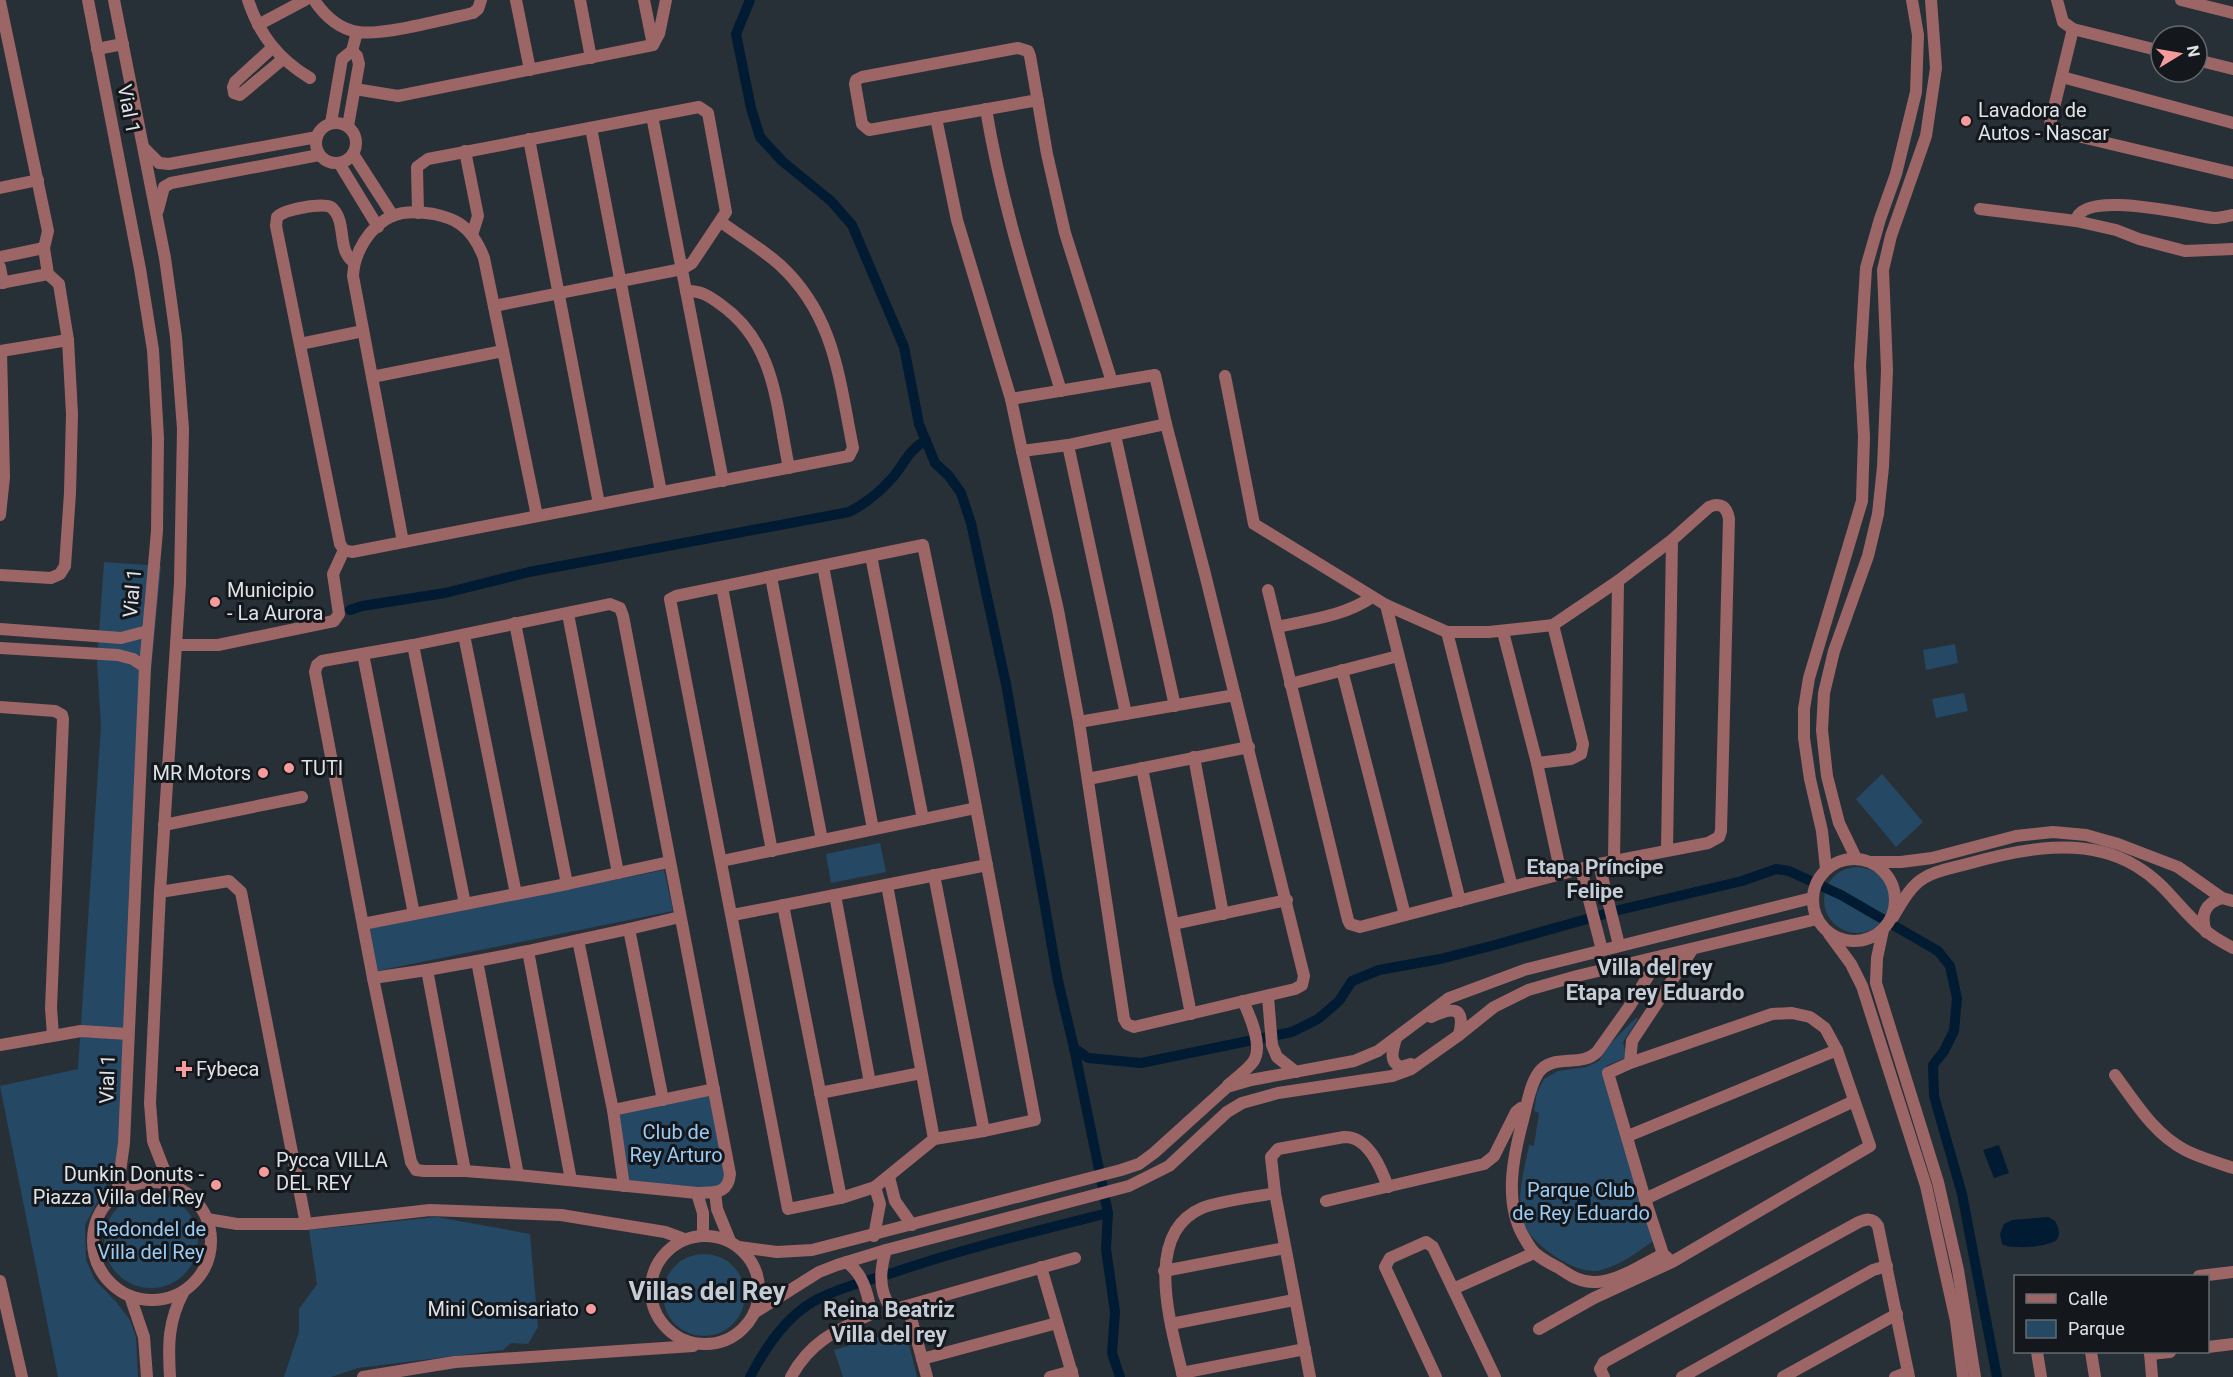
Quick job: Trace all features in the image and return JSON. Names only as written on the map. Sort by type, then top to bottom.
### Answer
[{"type":"street","name":"Vial 1","points":[[88,0],[140,269],[153,350],[158,438],[157,531],[145,667],[124,1143],[117,1194]]},
{"type":"street","name":"Vial 1","points":[[114,0],[157,214],[176,337],[183,429],[177,645],[160,892],[150,1114],[157,1154],[170,1185]]},
{"type":"street","points":[[248,0],[258,25],[272,48],[283,59],[310,78]]},
{"type":"street","points":[[258,25],[305,0]]},
{"type":"street","points":[[314,0],[332,20],[357,32],[384,31],[473,13],[478,9],[481,0]]},
{"type":"street","points":[[516,0],[530,70]]},
{"type":"street","points":[[580,0],[591,58]]},
{"type":"street","points":[[644,0],[653,45]]},
{"type":"street","points":[[355,88],[398,96],[653,45],[659,34],[666,0]]},
{"type":"street","points":[[1826,869],[1822,831],[1805,748],[1804,709],[1809,678],[1862,501],[1864,437],[1860,366],[1866,268],[1896,174],[1916,93],[1918,35],[1912,0]]},
{"type":"street","points":[[1856,858],[1839,823],[1827,776],[1822,730],[1824,693],[1834,651],[1868,556],[1878,514],[1883,467],[1887,370],[1883,270],[1891,236],[1926,136],[1936,68],[1931,0]]},
{"type":"street","points":[[2057,0],[2063,22],[2073,29],[2149,48]]},
{"type":"street","points":[[2181,0],[2233,13]]},
{"type":"street","points":[[0,2],[48,231],[44,248],[48,274],[59,284],[68,340],[72,414],[65,566],[60,574],[51,578],[0,575]]},
{"type":"street","points":[[2073,29],[2050,124],[2052,130],[2233,173]]},
{"type":"street","points":[[331,123],[342,59],[352,51],[357,32]]},
{"type":"street","points":[[97,49],[123,44]]},
{"type":"street","points":[[272,48],[235,82],[234,93],[240,95],[247,91],[283,59]]},
{"type":"street","points":[[1038,100],[866,129],[862,124],[855,82],[862,77],[1022,48],[1028,51],[1030,56],[1038,100],[1047,154],[1065,233],[1112,382]]},
{"type":"street","points":[[348,126],[331,123],[320,130],[316,137],[320,155],[331,163],[347,160],[353,154],[357,141],[348,126],[359,64],[356,53],[352,51]]},
{"type":"street","points":[[2209,63],[2233,69]]},
{"type":"street","points":[[2062,77],[2233,123]]},
{"type":"street","points":[[418,213],[417,167],[428,159],[699,107],[708,113],[726,212],[692,263],[682,269],[494,306]]},
{"type":"street","points":[[986,109],[1009,221],[1061,391]]},
{"type":"street","points":[[652,116],[723,481]]},
{"type":"street","points":[[936,118],[957,220],[1011,399],[1058,610],[1079,722],[1124,1019],[1127,1024],[1134,1027],[1294,989],[1302,985],[1305,976],[1155,375],[1011,399]]},
{"type":"street","points":[[591,128],[661,492]]},
{"type":"street","points":[[144,147],[159,164],[169,164],[316,137]]},
{"type":"street","points":[[529,139],[599,504]]},
{"type":"street","points":[[465,151],[478,216],[472,235]]},
{"type":"street","points":[[353,154],[393,216]]},
{"type":"street","points":[[157,214],[164,187],[171,183],[320,155]]},
{"type":"street","points":[[339,163],[378,227]]},
{"type":"street","points":[[0,188],[38,180]]},
{"type":"street","points":[[2076,221],[2077,216],[2083,210],[2109,203],[2215,218],[2233,214]]},
{"type":"street","points":[[354,262],[347,255],[340,219],[331,207],[293,210],[281,213],[277,217],[276,226],[340,544],[344,550],[352,552],[845,458],[852,451],[837,361],[823,324],[799,286],[769,256],[721,222]]},
{"type":"street","points":[[1980,208],[2076,221],[2116,230],[2139,239],[2185,251],[2233,249]]},
{"type":"street","points":[[403,542],[353,276],[354,262],[362,245],[378,227],[393,216],[418,213],[452,219],[472,235],[484,258],[537,516]]},
{"type":"street","points":[[0,258],[44,248]]},
{"type":"street","points":[[0,267],[2,283],[48,274]]},
{"type":"street","points":[[686,291],[701,292],[732,312],[746,325],[760,348],[770,373],[789,468]]},
{"type":"street","points":[[300,344],[363,331]]},
{"type":"street","points":[[0,515],[4,477],[0,351],[68,340]]},
{"type":"street","points":[[372,377],[504,351]]},
{"type":"street","points":[[1225,376],[1254,524],[1386,605],[1447,632],[1503,632],[1553,625],[1618,581],[1672,540],[1709,507],[1716,504],[1723,506],[1729,519],[1721,831],[1719,837],[1708,843],[1599,864],[1359,927],[1350,924],[1268,590]]},
{"type":"street","points":[[1022,451],[1068,445],[1166,424]]},
{"type":"street","points":[[1115,435],[1175,706]]},
{"type":"street","points":[[1068,445],[1126,714]]},
{"type":"street","points":[[1666,850],[1672,540]]},
{"type":"street","points":[[923,545],[1035,1120],[934,1139],[875,1187],[841,1198],[788,1209],[733,915],[670,599],[871,556],[923,545]]},
{"type":"street","points":[[177,645],[218,645],[334,621],[339,614],[333,574],[344,550]]},
{"type":"street","points":[[871,556],[923,819]]},
{"type":"street","points":[[823,566],[873,829]]},
{"type":"street","points":[[771,577],[822,840]]},
{"type":"street","points":[[1614,861],[1618,581]]},
{"type":"street","points":[[722,587],[772,851]]},
{"type":"street","points":[[1277,627],[1345,611],[1372,597]]},
{"type":"street","points":[[610,604],[620,608],[623,616],[730,1174],[729,1183],[725,1189],[697,1193],[518,1175],[424,1171],[417,1170],[411,1162],[373,978],[315,672],[317,665],[322,661],[465,635],[515,623],[610,604]]},
{"type":"street","points":[[1386,605],[1460,901]]},
{"type":"street","points":[[568,614],[618,873]]},
{"type":"street","points":[[515,623],[567,884]]},
{"type":"street","points":[[1537,763],[1571,759],[1581,754],[1583,744],[1553,625]]},
{"type":"street","points":[[0,629],[121,638],[148,631]]},
{"type":"street","points":[[1447,632],[1512,887]]},
{"type":"street","points":[[1503,632],[1537,763],[1561,874]]},
{"type":"street","points":[[465,635],[516,894]]},
{"type":"street","points":[[413,645],[465,904]]},
{"type":"street","points":[[0,648],[118,656],[133,659],[145,667]]},
{"type":"street","points":[[363,654],[414,914]]},
{"type":"street","points":[[1290,684],[1398,656]]},
{"type":"street","points":[[1342,670],[1405,915]]},
{"type":"street","points":[[1079,722],[1235,695]]},
{"type":"street","points":[[0,707],[55,711],[62,715],[63,720],[51,1008],[52,1035]]},
{"type":"street","points":[[1088,779],[1249,747]]},
{"type":"street","points":[[1194,757],[1223,914]]},
{"type":"street","points":[[1142,768],[1191,1014]]},
{"type":"street","points":[[164,825],[302,797]]},
{"type":"street","points":[[722,861],[976,808]]},
{"type":"street","points":[[1963,1377],[1956,1321],[1926,1186],[1862,986],[1851,964],[1817,919],[1812,898],[1816,882],[1826,869],[1840,860],[1856,858],[1871,862],[1901,862],[1932,858],[2016,836],[2053,832],[2086,835],[2148,854],[2178,867],[2228,899]]},
{"type":"street","points":[[1829,934],[1847,942],[1867,940],[1883,930],[1913,887],[1922,878],[1935,873],[2008,853],[2050,848],[2081,849],[2113,855],[2149,874],[2165,886],[2206,932],[2233,948]]},
{"type":"street","points":[[363,924],[669,862]]},
{"type":"street","points":[[1871,862],[1884,871],[1893,885],[1896,901],[1893,917]]},
{"type":"street","points":[[1599,864],[1619,945]]},
{"type":"street","points":[[733,915],[987,865]]},
{"type":"street","points":[[1581,869],[1602,950]]},
{"type":"street","points":[[934,875],[984,1131]]},
{"type":"street","points":[[160,892],[229,881],[241,892],[306,1224]]},
{"type":"street","points":[[887,885],[934,1139]]},
{"type":"street","points":[[835,895],[870,1083]]},
{"type":"street","points":[[1589,899],[1606,895]]},
{"type":"street","points":[[1227,1087],[1251,1080],[1354,1061],[1378,1051],[1449,998],[1524,970],[1812,898]]},
{"type":"street","points":[[2206,932],[2203,918],[2206,907],[2214,900],[2228,899]]},
{"type":"street","points":[[1174,924],[1287,900]]},
{"type":"street","points":[[783,905],[841,1198]]},
{"type":"street","points":[[373,978],[528,951],[680,917]]},
{"type":"street","points":[[754,1313],[819,1272],[846,1262],[1129,1186],[1149,1178],[1169,1166],[1227,1112],[1242,1103],[1278,1093],[1392,1076],[1411,1069],[1437,1052],[1494,1007],[1528,990],[1577,976],[1817,919]]},
{"type":"street","points":[[629,929],[663,1100]]},
{"type":"street","points":[[1883,930],[1877,958],[1876,983],[1938,1182],[1958,1270],[1975,1377]]},
{"type":"street","points":[[578,940],[613,1110],[624,1186]]},
{"type":"street","points":[[1630,1063],[1632,1041],[1692,950]]},
{"type":"street","points":[[528,951],[571,1180]]},
{"type":"street","points":[[1660,957],[1629,1006],[1591,1058],[1556,1062],[1538,1072],[1514,1154],[1512,1197],[1519,1229],[1534,1253],[1576,1280],[1593,1283],[1608,1281],[1667,1258]]},
{"type":"street","points":[[477,961],[518,1175]]},
{"type":"street","points":[[427,970],[465,1171]]},
{"type":"street","points":[[1646,980],[1665,992]]},
{"type":"street","points":[[1268,997],[1272,1045],[1277,1058],[1296,1072]]},
{"type":"street","points":[[704,1345],[685,1341],[669,1332],[657,1317],[651,1300],[651,1281],[657,1263],[668,1249],[684,1239],[703,1235],[717,1236],[734,1244],[777,1252],[812,1250],[874,1236],[1139,1164],[1227,1087],[1254,1060],[1257,1048],[1253,1025],[1243,1001]]},
{"type":"street","points":[[1629,1006],[1648,1018]]},
{"type":"street","points":[[1410,1027],[1445,1011],[1456,1011],[1462,1020],[1459,1035]]},
{"type":"street","points":[[1539,1329],[1869,1146],[1837,1050],[1825,1028],[1810,1017],[1792,1013],[1772,1014],[1630,1063],[1608,1073],[1628,1136],[1644,1199],[1667,1258]]},
{"type":"street","points":[[0,1045],[81,1031],[128,1034]]},
{"type":"street","points":[[1396,1038],[1392,1056],[1397,1066],[1407,1066],[1437,1052]]},
{"type":"street","points":[[1628,1136],[1837,1050]]},
{"type":"street","points":[[820,1093],[921,1073]]},
{"type":"street","points":[[2115,1075],[2160,1132],[2184,1150],[2233,1168]]},
{"type":"street","points":[[613,1110],[714,1089]]},
{"type":"street","points":[[1644,1199],[1854,1101]]},
{"type":"street","points":[[1326,1202],[1484,1164],[1494,1156],[1516,1112],[1521,1108],[1526,1109]]},
{"type":"street","points":[[1310,1377],[1270,1161],[1275,1151],[1344,1137],[1354,1138],[1362,1142],[1381,1169],[1388,1187]]},
{"type":"street","points":[[889,1177],[895,1201],[912,1225]]},
{"type":"street","points":[[170,1377],[170,1330],[175,1310],[185,1291],[200,1275],[209,1255],[211,1233],[207,1219],[192,1198],[170,1185],[146,1182],[131,1186],[117,1194],[99,1215],[93,1235],[94,1249],[100,1269],[118,1290],[144,1300],[172,1297],[185,1291]]},
{"type":"street","points":[[874,1236],[880,1204],[875,1187]]},
{"type":"street","points":[[363,1377],[455,1362],[704,1345],[719,1343],[734,1337],[746,1326],[754,1313],[759,1296],[758,1278],[751,1261],[734,1244],[717,1209],[716,1192]]},
{"type":"street","points":[[697,1193],[703,1213],[703,1235]]},
{"type":"street","points":[[1275,1193],[1203,1207],[1184,1218],[1170,1237],[1164,1271],[1172,1324],[1183,1375],[1305,1349]]},
{"type":"street","points":[[207,1219],[237,1224],[306,1224],[430,1210],[561,1215],[635,1226],[665,1232],[684,1239]]},
{"type":"street","points":[[1604,1377],[1600,1369],[1604,1362],[1866,1220],[1874,1221],[1878,1226],[1897,1314],[1908,1375],[1895,1377]]},
{"type":"street","points":[[1436,1377],[1387,1272],[1387,1262],[1390,1258],[1421,1243],[1430,1243],[1434,1247],[1495,1377]]},
{"type":"street","points":[[1164,1271],[1285,1248]]},
{"type":"street","points":[[886,1250],[881,1268],[884,1295],[891,1308],[908,1307],[1075,1258]]},
{"type":"street","points":[[1453,1289],[1534,1253]]},
{"type":"street","points":[[791,1377],[798,1364],[818,1342],[844,1326],[869,1315],[871,1311],[863,1281],[853,1266],[846,1262]]},
{"type":"street","points":[[1682,1377],[1873,1270],[1887,1266]]},
{"type":"street","points":[[1041,1267],[1072,1374],[1050,1377]]},
{"type":"street","points":[[2208,1275],[2233,1272]]},
{"type":"street","points":[[0,1281],[22,1377]]},
{"type":"street","points":[[130,1296],[144,1337],[147,1377]]},
{"type":"street","points":[[1172,1324],[1294,1300]]},
{"type":"street","points":[[908,1307],[927,1377]]},
{"type":"street","points":[[1783,1377],[1897,1314]]},
{"type":"street","points":[[922,1359],[1057,1323]]},
{"type":"street","points":[[2209,1347],[2233,1344]]},
{"type":"street","points":[[2037,1353],[2041,1377]]},
{"type":"street","points":[[2091,1353],[2095,1377]]},
{"type":"street","points":[[2150,1353],[2152,1377]]},
{"type":"green space","points":[[104,562],[161,566],[143,754],[121,1084],[120,1140],[116,1167],[85,1225],[86,1260],[95,1280],[130,1320],[136,1337],[138,1377],[58,1377],[0,1086],[78,1069],[101,726],[97,662]]},
{"type":"green space","points":[[1955,644],[1958,663],[1926,670],[1923,650]]},
{"type":"green space","points":[[1964,693],[1968,711],[1936,718],[1932,699]]},
{"type":"green space","points":[[1882,774],[1923,822],[1896,847],[1856,799]]},
{"type":"green space","points":[[880,843],[886,872],[831,883],[826,854]]},
{"type":"green space","points":[[1851,867],[1863,867],[1875,872],[1885,882],[1890,900],[1888,913],[1875,928],[1863,933],[1851,933],[1839,928],[1829,918],[1824,906],[1824,894],[1829,882],[1839,872]]},
{"type":"green space","points":[[664,870],[673,911],[377,971],[369,929]]},
{"type":"green space","name":"Parque Club de Rey Eduardo","points":[[1636,1018],[1638,1019],[1623,1042],[1627,1057],[1606,1066],[1656,1239],[1616,1265],[1601,1270],[1580,1269],[1556,1257],[1535,1240],[1523,1223],[1521,1215],[1520,1195],[1523,1174],[1529,1145],[1534,1146],[1539,1113],[1534,1111],[1537,1092],[1544,1079],[1558,1071],[1586,1067],[1599,1061],[1607,1047]]},
{"type":"green space","name":"Club de Rey Arturo","points":[[714,1089],[730,1174],[725,1189],[624,1186],[613,1110]]},
{"type":"green space","name":"Redondel de Villa del Rey","points":[[151,1194],[169,1197],[184,1208],[195,1223],[198,1241],[195,1259],[184,1274],[169,1285],[151,1288],[133,1285],[118,1274],[107,1259],[104,1241],[107,1223],[118,1208],[133,1197]]},
{"type":"green space","points":[[437,1217],[530,1234],[538,1327],[528,1344],[511,1343],[503,1350],[358,1368],[331,1377],[284,1377],[299,1332],[299,1309],[317,1284],[309,1230]]},
{"type":"green space","points":[[696,1254],[712,1254],[727,1261],[738,1272],[745,1287],[742,1311],[733,1324],[712,1336],[696,1336],[681,1329],[670,1318],[663,1303],[663,1287],[670,1272],[681,1261]]},
{"type":"green space","points":[[905,1329],[917,1377],[843,1377],[834,1350]]},
{"type":"shaded area","points":[[1999,1145],[2009,1173],[1994,1178],[1983,1150]]},
{"type":"shaded area","points":[[1590,1188],[1591,1213],[1578,1212],[1577,1198],[1581,1189]]},
{"type":"shaded area","points":[[2048,1217],[2055,1221],[2059,1230],[2059,1235],[2054,1242],[2022,1247],[2002,1244],[2000,1234],[2004,1224],[2012,1220]]},
{"type":"waterway","points":[[750,0],[736,34],[751,108],[760,137],[782,161],[831,201],[852,225],[904,347],[919,424],[935,463],[949,476],[961,493],[971,523],[1006,684],[1058,981],[1074,1048],[1088,1058],[1141,1063],[1292,1032],[1318,1019],[1339,1001],[1352,981],[1379,970],[1440,959],[1619,910],[1742,881],[1776,869],[1789,871],[1841,895],[1938,951],[1950,966],[1957,998],[1954,1031],[1944,1051],[1933,1065],[1934,1096],[1962,1194],[1997,1377]]},
{"type":"waterway","points":[[350,610],[362,606],[445,593],[529,572],[849,512],[879,492],[911,452],[926,440]]},
{"type":"waterway","points":[[1074,1048],[1108,1213],[1106,1249],[1115,1312],[1112,1353],[1120,1377]]},
{"type":"waterway","points":[[750,1377],[778,1333],[797,1313],[818,1299],[854,1284],[945,1256],[1108,1213]]},
{"type":"place","name":"Lavadora de Autos - Nascar","points":[[1966,121]]},
{"type":"place","name":"Municipio - La Aurora","points":[[215,602]]},
{"type":"place","name":"TUTI","points":[[289,768]]},
{"type":"place","name":"MR Motors","points":[[263,773]]},
{"type":"place","name":"Fybeca","points":[[184,1069]]},
{"type":"place","name":"Pycca VILLA DEL REY","points":[[264,1172]]},
{"type":"place","name":"Dunkin Donuts - Piazza Villa del Rey","points":[[216,1185]]},
{"type":"place","name":"Mini Comisariato","points":[[591,1309]]},
{"type":"district","name":"Etapa Príncipe Felipe","points":[[1595,879]]},
{"type":"district","name":"Villa del rey Etapa rey Eduardo","points":[[1655,980]]},
{"type":"district","name":"Villas del Rey","points":[[707,1291]]},
{"type":"district","name":"Reina Beatriz Villa del rey","points":[[889,1322]]}]
